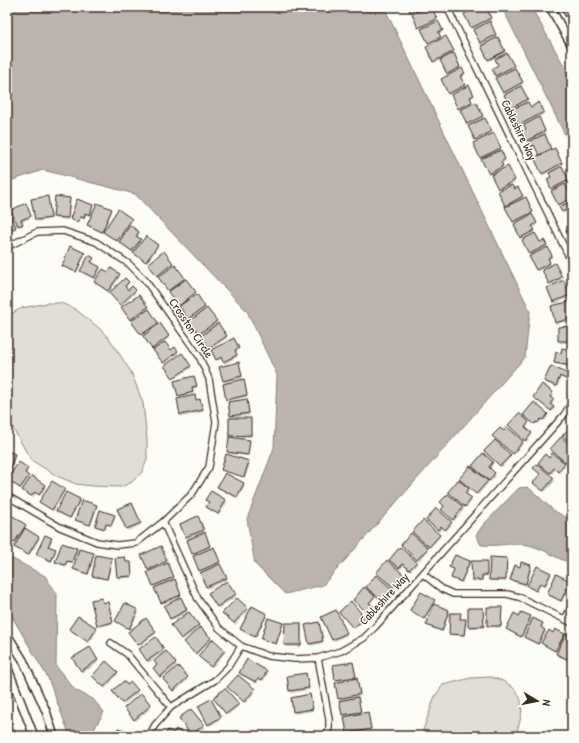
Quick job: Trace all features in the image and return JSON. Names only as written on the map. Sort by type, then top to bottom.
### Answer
[{"type":"street","name":"Cableshire Way","points":[[447,7],[572,263]]},
{"type":"street","points":[[550,7],[572,46]]},
{"type":"street","points":[[565,7],[572,19]]},
{"type":"street","name":"Crosston Circle","points":[[7,247],[37,232],[63,231],[96,242],[129,264],[145,280],[199,356],[209,380],[216,422],[209,467],[192,494],[163,522],[136,543],[117,545],[97,542],[60,527],[7,496]]},
{"type":"street","name":"Cableshire Way","points":[[163,522],[198,599],[219,628],[241,646],[268,656],[295,659],[318,658],[341,651],[364,638],[375,627],[564,415],[572,402]]},
{"type":"street","points":[[423,574],[442,589],[453,594],[507,594],[520,597],[572,623]]},
{"type":"street","points":[[565,619],[572,606]]},
{"type":"street","points":[[7,634],[23,660],[46,711],[54,736]]},
{"type":"street","points":[[110,643],[127,654],[171,707]]},
{"type":"street","points":[[149,736],[155,725],[171,707],[215,680],[228,667],[241,646]]},
{"type":"street","points":[[318,658],[329,719],[327,735]]},
{"type":"street","points":[[7,666],[34,736]]},
{"type":"shaded area","points":[[7,7],[384,7],[530,311],[525,357],[323,585],[285,594],[255,564],[247,519],[274,448],[277,375],[247,311],[135,194],[43,170],[7,182]]},
{"type":"shaded area","points":[[502,7],[531,7],[572,80],[572,149]]},
{"type":"shaded area","points":[[47,303],[61,303],[75,309],[99,328],[111,341],[131,372],[143,403],[147,439],[147,460],[142,472],[132,482],[121,487],[76,484],[57,476],[31,460],[7,418],[7,316],[22,308]]},
{"type":"shaded area","points":[[528,487],[553,510],[572,521],[572,563],[537,548],[526,545],[481,545],[476,535],[483,525],[519,488]]},
{"type":"shaded area","points":[[7,556],[45,576],[57,594],[56,666],[75,690],[93,699],[104,712],[90,736],[70,736],[48,678],[7,608]]},
{"type":"shaded area","points":[[491,677],[511,686],[517,692],[520,699],[522,707],[521,715],[515,736],[421,736],[435,696],[443,685],[471,678]]},
{"type":"shaded area","points":[[7,716],[18,736],[7,736]]},
{"type":"building","points":[[408,7],[420,7],[410,12]]},
{"type":"building","points":[[426,7],[428,12],[433,10],[437,19],[418,28],[412,14]]},
{"type":"building","points":[[477,7],[486,7],[491,18],[471,28],[464,14]]},
{"type":"building","points":[[438,21],[443,30],[438,32],[441,37],[428,43],[421,29]]},
{"type":"building","points":[[490,21],[496,35],[480,43],[473,30]]},
{"type":"building","points":[[446,36],[454,51],[433,62],[426,47]]},
{"type":"building","points":[[498,37],[505,51],[488,60],[481,46]]},
{"type":"building","points":[[454,53],[460,67],[447,74],[440,60]]},
{"type":"building","points":[[507,53],[514,66],[495,76],[492,69],[498,65],[495,59]]},
{"type":"building","points":[[462,68],[465,73],[460,76],[465,85],[448,94],[441,79]]},
{"type":"building","points":[[515,68],[523,82],[503,93],[495,78]]},
{"type":"building","points":[[469,85],[474,95],[470,97],[472,102],[458,109],[451,95]]},
{"type":"building","points":[[521,86],[528,99],[511,108],[504,95]]},
{"type":"building","points":[[476,102],[483,116],[467,124],[460,110]]},
{"type":"building","points":[[528,102],[531,107],[539,102],[544,112],[519,125],[511,110]]},
{"type":"building","points":[[539,117],[545,131],[526,141],[522,132],[526,129],[524,125]]},
{"type":"building","points":[[485,118],[492,131],[475,140],[468,126]]},
{"type":"building","points":[[494,133],[501,148],[480,158],[473,143]]},
{"type":"building","points":[[545,134],[551,149],[539,155],[534,145],[530,147],[528,142]]},
{"type":"building","points":[[555,148],[562,163],[542,174],[534,158]]},
{"type":"building","points":[[501,150],[505,159],[501,162],[503,166],[489,174],[481,159]]},
{"type":"building","points":[[508,166],[515,180],[498,189],[491,175]]},
{"type":"building","points":[[562,166],[569,180],[551,189],[547,179],[551,177],[549,173]]},
{"type":"building","points":[[565,184],[572,198],[558,205],[551,191]]},
{"type":"building","points":[[512,185],[514,189],[518,187],[523,196],[505,206],[498,191]]},
{"type":"building","points":[[48,196],[51,218],[35,220],[31,199]]},
{"type":"building","points":[[55,196],[70,198],[68,218],[53,217]]},
{"type":"building","points":[[526,197],[533,212],[513,222],[505,207]]},
{"type":"building","points":[[77,199],[93,205],[90,215],[85,213],[84,218],[80,217],[78,222],[70,219]]},
{"type":"building","points":[[572,201],[572,218],[570,219],[566,210],[562,212],[559,207]]},
{"type":"building","points":[[26,203],[31,216],[21,220],[23,224],[18,226],[11,210]]},
{"type":"building","points":[[97,203],[112,209],[102,232],[87,225]]},
{"type":"building","points":[[8,209],[16,227],[7,232],[7,210]]},
{"type":"building","points":[[118,209],[132,219],[117,241],[103,232]]},
{"type":"building","points":[[532,214],[537,223],[532,226],[535,230],[520,238],[514,224]]},
{"type":"building","points":[[130,225],[139,232],[136,236],[141,239],[132,251],[119,242]]},
{"type":"building","points":[[572,228],[572,240],[566,231]]},
{"type":"building","points":[[535,233],[540,242],[544,240],[547,245],[529,254],[522,240]]},
{"type":"building","points":[[146,236],[158,245],[146,262],[133,253]]},
{"type":"building","points":[[70,246],[85,253],[76,272],[62,266]]},
{"type":"building","points":[[548,247],[552,256],[548,258],[550,263],[536,270],[529,256]]},
{"type":"building","points":[[164,251],[173,263],[157,276],[148,264]]},
{"type":"building","points":[[89,255],[94,258],[91,262],[100,267],[94,278],[80,271]]},
{"type":"building","points":[[555,263],[562,277],[549,284],[542,270]]},
{"type":"building","points":[[175,265],[185,278],[168,291],[158,277]]},
{"type":"building","points":[[111,268],[120,274],[108,291],[94,282],[103,269],[108,272]]},
{"type":"building","points":[[125,278],[129,282],[125,286],[128,290],[132,286],[136,290],[120,305],[109,293]]},
{"type":"building","points":[[186,279],[196,292],[179,306],[168,292]]},
{"type":"building","points":[[564,280],[570,295],[553,302],[547,288]]},
{"type":"building","points":[[197,294],[205,307],[188,319],[179,306]]},
{"type":"building","points":[[139,295],[148,307],[130,320],[121,307]]},
{"type":"building","points":[[572,301],[572,318],[555,323],[551,306]]},
{"type":"building","points":[[207,308],[217,321],[199,334],[190,321]]},
{"type":"building","points":[[149,309],[158,323],[141,335],[131,321]]},
{"type":"building","points":[[160,323],[169,336],[152,349],[143,336]]},
{"type":"building","points":[[218,323],[227,336],[209,348],[201,336]]},
{"type":"building","points":[[572,326],[572,341],[558,341],[558,327]]},
{"type":"building","points":[[234,338],[239,348],[235,350],[237,355],[223,362],[221,357],[216,360],[211,350]]},
{"type":"building","points":[[165,342],[171,350],[175,347],[178,351],[163,363],[153,350]]},
{"type":"building","points":[[562,348],[572,350],[572,366],[554,363],[556,352],[561,353]]},
{"type":"building","points":[[182,353],[191,366],[173,378],[164,366]]},
{"type":"building","points":[[239,362],[242,376],[223,381],[219,367]]},
{"type":"building","points":[[551,366],[571,375],[568,380],[560,376],[556,386],[544,381]]},
{"type":"building","points":[[194,376],[197,386],[192,387],[193,392],[178,396],[174,381]]},
{"type":"building","points":[[244,379],[247,395],[226,400],[223,384]]},
{"type":"building","points":[[542,384],[553,392],[550,397],[554,399],[550,404],[554,407],[551,411],[533,397]]},
{"type":"building","points":[[195,395],[196,400],[200,399],[203,410],[180,415],[177,399]]},
{"type":"building","points":[[247,399],[249,413],[230,416],[228,402]]},
{"type":"building","points":[[534,402],[548,414],[543,420],[541,419],[534,424],[523,415]]},
{"type":"building","points":[[519,413],[529,422],[525,427],[532,433],[525,441],[508,425]]},
{"type":"building","points":[[229,418],[251,418],[251,435],[229,436]]},
{"type":"building","points":[[572,425],[572,444],[562,436]]},
{"type":"building","points":[[507,427],[523,441],[513,454],[492,436],[500,428],[504,431]]},
{"type":"building","points":[[229,437],[250,440],[248,455],[227,452]]},
{"type":"building","points":[[561,437],[572,447],[572,455],[566,463],[550,449]]},
{"type":"building","points":[[495,440],[511,455],[500,466],[484,451]]},
{"type":"building","points":[[7,451],[15,454],[7,475]]},
{"type":"building","points":[[483,453],[493,462],[489,467],[495,473],[489,481],[472,466]]},
{"type":"building","points":[[552,453],[565,463],[558,472],[554,468],[550,473],[538,463],[545,454],[549,458]]},
{"type":"building","points":[[226,454],[249,461],[244,477],[221,470]]},
{"type":"building","points":[[19,462],[28,468],[25,473],[29,476],[20,488],[7,479]]},
{"type":"building","points":[[537,464],[554,478],[543,491],[533,483],[540,474],[533,468]]},
{"type":"building","points":[[470,466],[488,481],[476,494],[459,479]]},
{"type":"building","points":[[225,473],[244,483],[237,497],[217,487]]},
{"type":"building","points":[[32,476],[45,485],[39,495],[35,492],[31,496],[22,490]]},
{"type":"building","points":[[458,480],[469,488],[465,493],[472,498],[465,507],[448,492]]},
{"type":"building","points":[[52,481],[65,489],[52,510],[39,502]]},
{"type":"building","points":[[211,491],[226,500],[218,514],[206,507],[209,502],[205,500]]},
{"type":"building","points":[[66,492],[80,499],[70,518],[56,511]]},
{"type":"building","points":[[448,494],[463,507],[453,520],[441,510],[444,506],[440,502]]},
{"type":"building","points":[[82,500],[97,505],[90,525],[75,520]]},
{"type":"building","points":[[132,503],[141,523],[126,529],[117,509]]},
{"type":"building","points":[[436,508],[452,522],[445,530],[441,526],[438,530],[426,520]]},
{"type":"building","points":[[100,510],[115,515],[111,525],[106,524],[105,529],[95,526]]},
{"type":"building","points":[[13,516],[26,525],[14,543],[7,538],[7,524]]},
{"type":"building","points":[[198,516],[204,530],[185,537],[180,524]]},
{"type":"building","points":[[423,520],[440,535],[429,547],[412,532]]},
{"type":"building","points":[[25,528],[39,537],[28,555],[14,547]]},
{"type":"building","points":[[205,532],[210,546],[192,554],[187,540]]},
{"type":"building","points":[[411,533],[428,548],[417,560],[401,545]]},
{"type":"building","points":[[45,535],[52,538],[48,546],[56,549],[51,561],[36,554]]},
{"type":"building","points":[[62,543],[77,548],[72,562],[67,561],[65,565],[55,562]]},
{"type":"building","points":[[161,546],[167,561],[148,570],[141,555]]},
{"type":"building","points":[[214,547],[220,562],[199,571],[193,556]]},
{"type":"building","points":[[400,547],[417,562],[409,570],[403,564],[399,568],[389,560]]},
{"type":"building","points":[[79,549],[94,553],[88,574],[73,569]]},
{"type":"building","points":[[96,555],[112,558],[107,579],[92,576]]},
{"type":"building","points":[[455,555],[470,561],[461,582],[451,578],[454,569],[449,567]]},
{"type":"building","points":[[125,557],[126,562],[131,562],[132,576],[117,577],[115,558]]},
{"type":"building","points":[[490,557],[507,558],[506,580],[489,580]]},
{"type":"building","points":[[387,560],[404,575],[393,587],[376,573]]},
{"type":"building","points":[[471,561],[487,561],[487,575],[482,575],[482,580],[472,580]]},
{"type":"building","points":[[521,562],[531,565],[526,584],[510,580],[515,565],[520,567]]},
{"type":"building","points":[[168,563],[174,577],[153,586],[147,572]]},
{"type":"building","points":[[220,564],[227,578],[206,587],[200,573]]},
{"type":"building","points":[[537,566],[551,573],[545,585],[540,583],[536,591],[527,586]]},
{"type":"building","points":[[556,574],[570,581],[561,601],[547,594]]},
{"type":"building","points":[[376,575],[392,589],[382,601],[366,587]]},
{"type":"building","points":[[175,579],[181,595],[161,603],[154,588]]},
{"type":"building","points":[[227,581],[236,594],[217,607],[208,593]]},
{"type":"building","points":[[364,587],[375,596],[369,603],[376,608],[370,615],[353,600]]},
{"type":"building","points":[[421,592],[435,600],[424,619],[410,610]]},
{"type":"building","points":[[181,597],[187,610],[170,619],[164,606]]},
{"type":"building","points":[[102,598],[103,603],[108,602],[113,622],[97,626],[91,600]]},
{"type":"building","points":[[237,598],[248,608],[234,623],[222,613]]},
{"type":"building","points":[[351,601],[365,618],[353,628],[339,612]]},
{"type":"building","points":[[125,603],[138,610],[129,629],[115,621]]},
{"type":"building","points":[[434,604],[449,610],[442,631],[426,625]]},
{"type":"building","points":[[252,606],[267,614],[255,637],[240,629]]},
{"type":"building","points":[[487,607],[502,607],[501,626],[487,626]]},
{"type":"building","points":[[468,608],[483,608],[484,626],[468,627]]},
{"type":"building","points":[[336,610],[347,633],[332,640],[321,617]]},
{"type":"building","points":[[189,612],[199,625],[181,639],[171,625]]},
{"type":"building","points":[[521,612],[531,616],[521,637],[506,629],[514,613],[519,616]]},
{"type":"building","points":[[450,613],[461,613],[460,619],[466,619],[464,635],[449,634]]},
{"type":"building","points":[[78,616],[97,628],[88,642],[69,629]]},
{"type":"building","points":[[146,618],[156,632],[138,645],[128,632]]},
{"type":"building","points":[[268,618],[283,623],[276,644],[261,639]]},
{"type":"building","points":[[533,618],[543,623],[541,627],[545,630],[538,644],[524,637]]},
{"type":"building","points":[[319,622],[323,641],[309,644],[305,625]]},
{"type":"building","points":[[285,623],[301,623],[301,645],[284,645]]},
{"type":"building","points":[[200,627],[211,638],[195,654],[184,642]]},
{"type":"building","points":[[555,629],[565,634],[555,651],[541,643],[549,630],[553,633]]},
{"type":"building","points":[[566,633],[572,637],[571,661],[556,654]]},
{"type":"building","points":[[156,637],[164,649],[147,661],[139,649]]},
{"type":"building","points":[[213,639],[225,650],[211,667],[198,656]]},
{"type":"building","points":[[90,647],[98,660],[81,671],[72,658]]},
{"type":"building","points":[[166,651],[176,663],[160,677],[153,668],[157,665],[154,661]]},
{"type":"building","points":[[247,659],[267,671],[262,680],[258,678],[256,682],[239,673]]},
{"type":"building","points":[[106,661],[118,672],[104,687],[92,676]]},
{"type":"building","points":[[353,662],[356,677],[335,680],[333,665]]},
{"type":"building","points":[[178,666],[188,677],[173,691],[163,679]]},
{"type":"building","points":[[306,673],[309,688],[289,691],[287,676]]},
{"type":"building","points":[[238,675],[255,689],[244,702],[227,687]]},
{"type":"building","points":[[357,678],[360,694],[338,699],[335,683]]},
{"type":"building","points":[[124,681],[127,685],[131,682],[138,690],[122,703],[112,691]]},
{"type":"building","points":[[225,688],[239,704],[226,714],[213,698]]},
{"type":"building","points":[[141,693],[151,705],[134,720],[124,708]]},
{"type":"building","points":[[310,694],[313,709],[293,712],[291,698]]},
{"type":"building","points":[[358,697],[361,712],[342,715],[339,701]]},
{"type":"building","points":[[211,699],[221,717],[208,725],[198,706]]},
{"type":"building","points":[[191,709],[204,725],[191,735],[179,718]]},
{"type":"building","points":[[368,712],[371,729],[347,733],[344,717]]},
{"type":"building","points":[[118,728],[130,732],[129,736],[115,736]]},
{"type":"building","points":[[176,729],[185,736],[164,736],[168,730],[173,733]]}]
